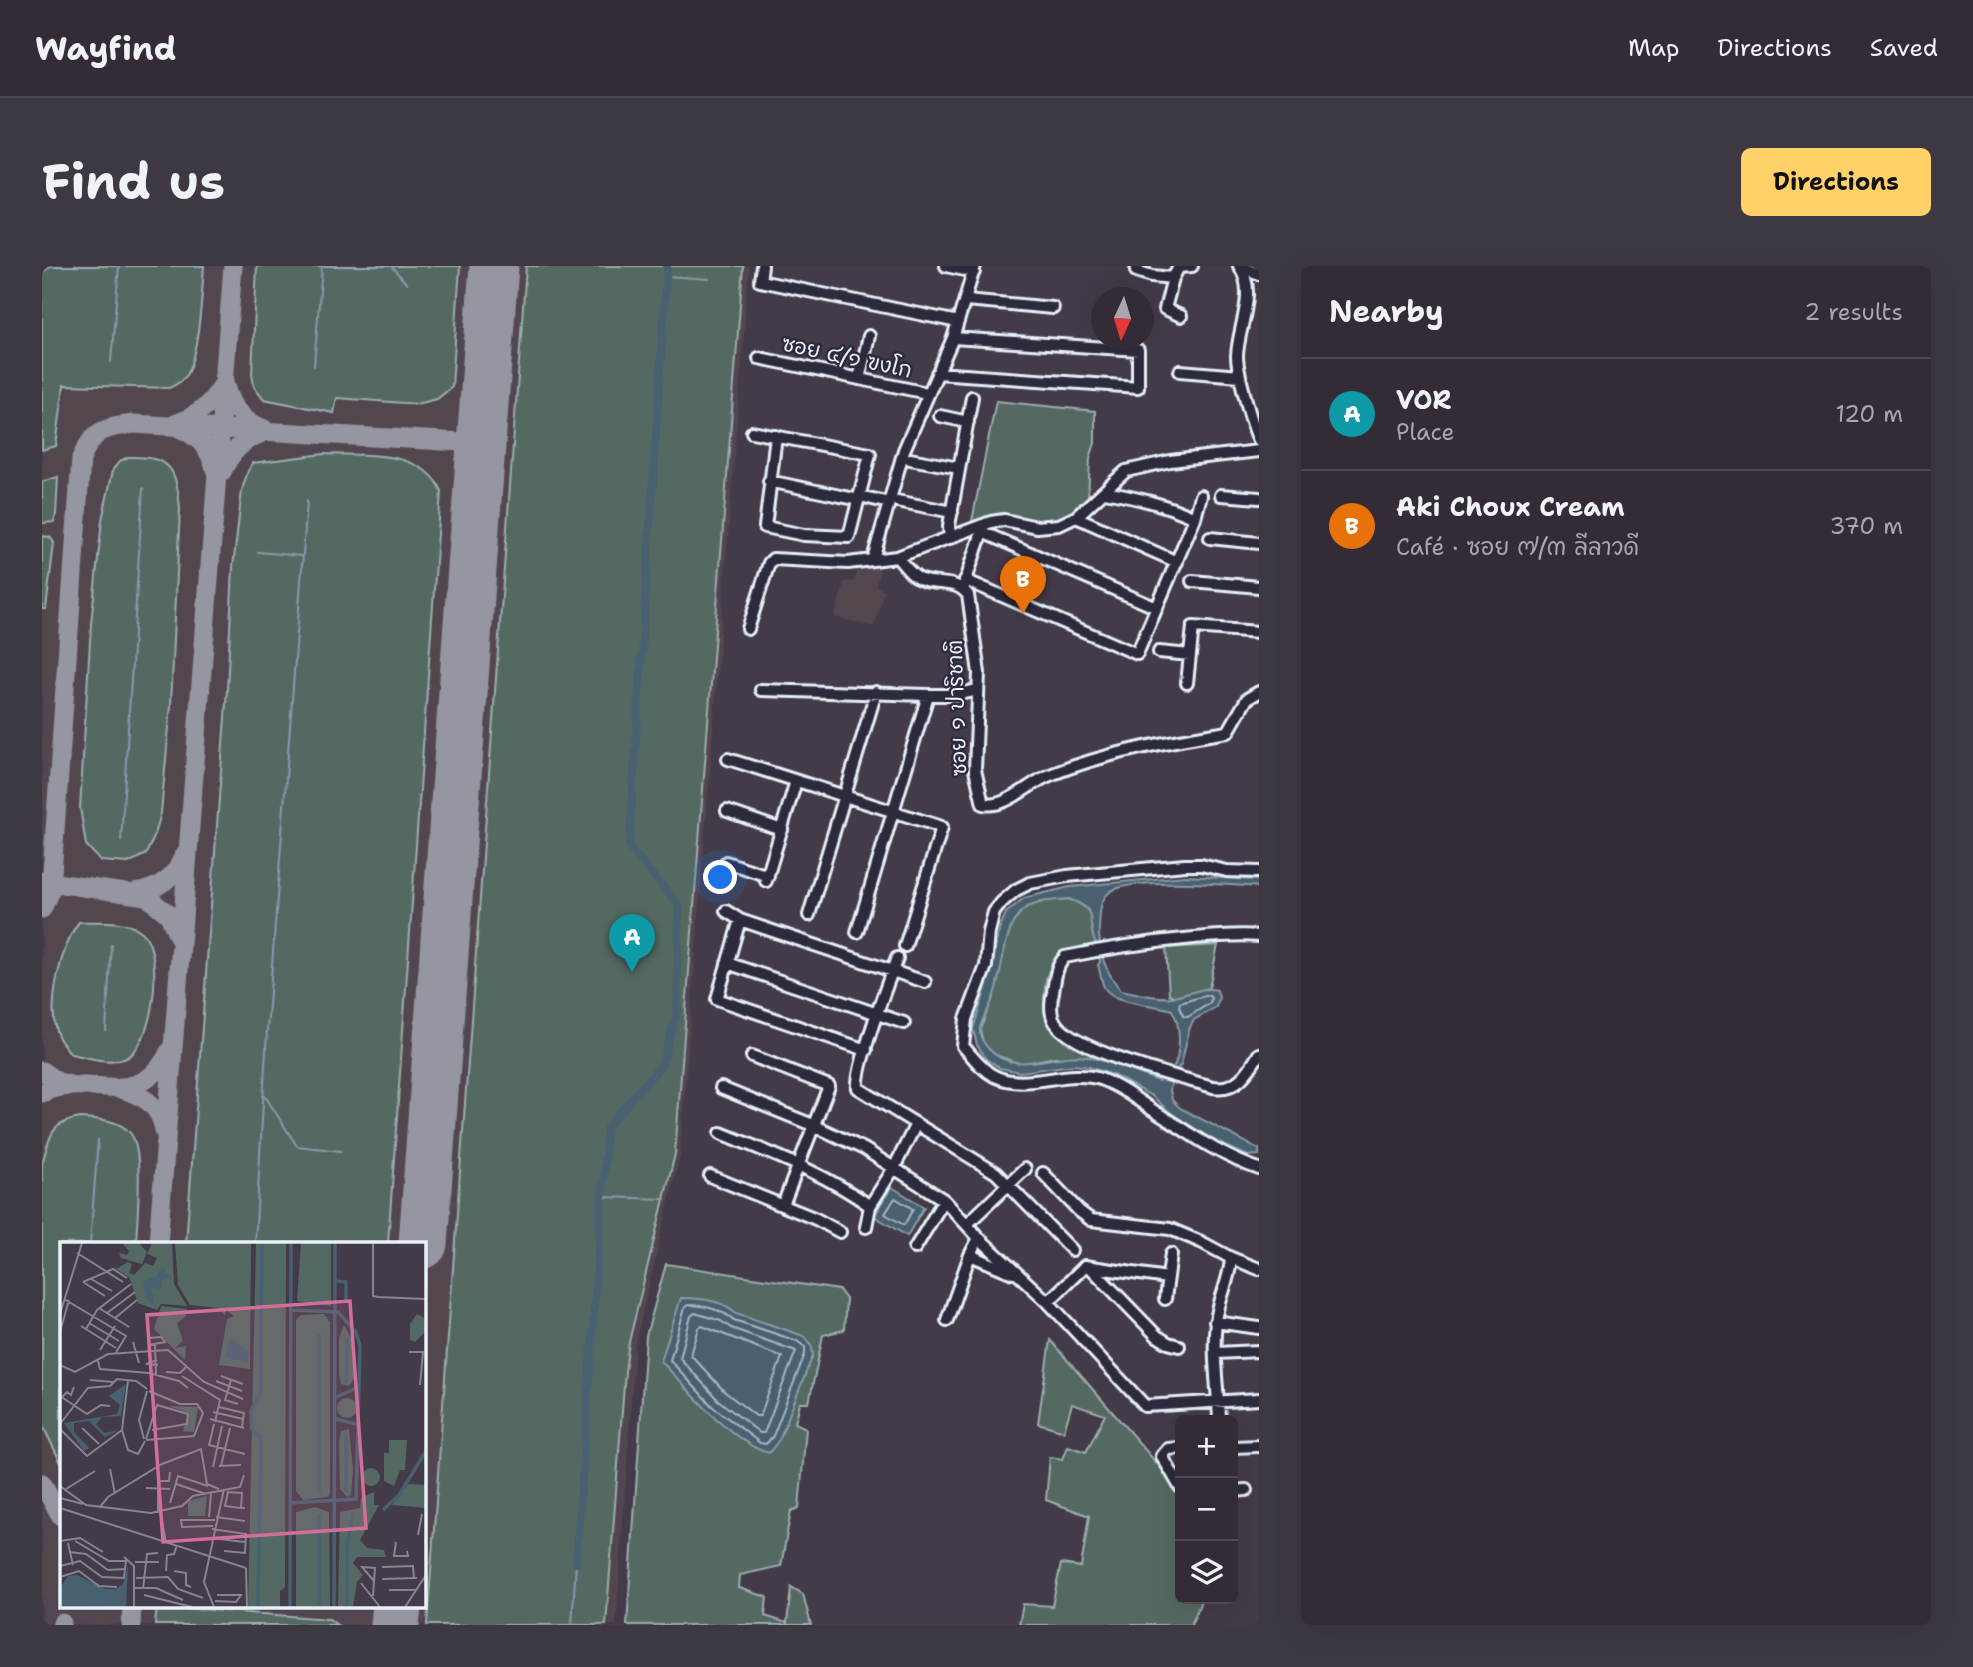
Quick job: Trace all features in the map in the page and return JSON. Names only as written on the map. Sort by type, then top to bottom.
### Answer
[{"type":"street","points":[[762,266],[760,281],[958,322]]},
{"type":"street","points":[[873,559],[905,450],[953,338],[975,269],[946,266]]},
{"type":"street","points":[[1181,316],[1165,309],[1173,278],[1179,267],[1192,266]]},
{"type":"street","points":[[1239,266],[1259,274]]},
{"type":"street","points":[[1239,266],[1247,281],[1237,355],[1240,376],[1259,440]]},
{"type":"street","points":[[1136,271],[1173,278]]},
{"type":"street","points":[[966,300],[1053,309]]},
{"type":"street","points":[[859,379],[869,336]]},
{"type":"street","points":[[937,373],[1138,387],[1138,350],[953,338]]},
{"type":"street","name":"ซอย ๔/๑ ฃงโก","points":[[759,358],[928,394]]},
{"type":"street","points":[[1180,371],[1240,376]]},
{"type":"street","points":[[950,538],[951,512],[972,397]]},
{"type":"street","points":[[940,416],[968,422]]},
{"type":"street","points":[[752,432],[776,436],[870,454],[849,537],[804,535],[765,527],[776,436]]},
{"type":"street","points":[[748,629],[769,563],[773,559],[848,563],[897,557],[1004,520],[1037,527],[1059,525],[1076,517],[1126,471],[1170,461],[1259,451]]},
{"type":"street","points":[[910,459],[959,468]]},
{"type":"street","points":[[769,481],[859,499],[951,512]]},
{"type":"street","points":[[1105,492],[1157,502],[1195,518]]},
{"type":"street","points":[[1221,495],[1259,498]]},
{"type":"street","points":[[897,557],[921,580],[964,584],[1138,654],[1195,518],[1201,496]]},
{"type":"street","points":[[1076,517],[1177,562]]},
{"type":"street","points":[[964,584],[981,528]]},
{"type":"street","points":[[981,528],[1157,608]]},
{"type":"street","points":[[1210,538],[1259,543]]},
{"type":"street","points":[[1192,581],[1259,587]]},
{"type":"street","name":"ซอย ๑ ปาริชาติ","points":[[964,584],[970,603],[979,673],[975,770],[983,804],[992,806],[1008,800],[1027,786],[1061,771],[1160,743],[1227,732],[1247,699],[1259,692]]},
{"type":"street","points":[[1187,683],[1193,627],[1259,632]]},
{"type":"street","points":[[1159,652],[1189,655]]},
{"type":"street","points":[[761,690],[955,695],[978,690]]},
{"type":"street","points":[[809,915],[876,692]]},
{"type":"street","points":[[858,932],[928,695]]},
{"type":"street","points":[[728,759],[942,827],[905,946]]},
{"type":"street","points":[[726,862],[767,879],[796,781]]},
{"type":"street","points":[[727,811],[782,830]]},
{"type":"street","points":[[1259,872],[1185,865],[1067,876],[1030,883],[1016,890],[994,912],[986,966],[966,1020],[963,1046],[986,1071],[1005,1080],[1022,1081],[1078,1074],[1100,1079],[1119,1088],[1214,1150],[1259,1169]]},
{"type":"street","points":[[726,911],[740,920],[925,982]]},
{"type":"street","points":[[740,920],[717,999],[866,1050]]},
{"type":"street","points":[[1259,936],[1240,934],[1108,948],[1065,957],[1060,962],[1051,1000],[1053,1019],[1068,1036],[1109,1055],[1180,1077],[1225,1088],[1237,1083],[1259,1054]]},
{"type":"street","points":[[897,958],[866,1050],[857,1080],[858,1088],[996,1173],[1072,1250]]},
{"type":"street","points":[[727,963],[904,1023]]},
{"type":"street","points":[[752,1056],[829,1086],[783,1205]]},
{"type":"street","points":[[721,1088],[864,1149],[944,1200],[979,1238],[1048,1302],[1145,1406],[1259,1399]]},
{"type":"street","points":[[866,1227],[870,1206],[894,1168],[916,1124]]},
{"type":"street","points":[[721,1133],[845,1188],[870,1206]]},
{"type":"street","points":[[967,1224],[1025,1169]]},
{"type":"street","points":[[1044,1173],[1079,1211],[1091,1220],[1170,1229],[1259,1269]]},
{"type":"street","points":[[710,1177],[783,1205],[840,1232]]},
{"type":"street","points":[[915,1248],[944,1200]]},
{"type":"street","points":[[947,1320],[970,1255],[979,1238]]},
{"type":"street","points":[[1165,1299],[1171,1254]]},
{"type":"street","points":[[970,1255],[1020,1276]]},
{"type":"street","points":[[1219,1415],[1215,1322],[1231,1269],[1231,1258]]},
{"type":"street","points":[[1048,1302],[1085,1266],[1167,1278]]},
{"type":"street","points":[[1090,1267],[1157,1336],[1179,1346]]},
{"type":"street","points":[[1215,1322],[1259,1328]]},
{"type":"street","points":[[1216,1353],[1259,1351]]},
{"type":"street","points":[[1238,1447],[1259,1446]]},
{"type":"street","points":[[1175,1448],[1163,1451],[1162,1456],[1175,1478]]},
{"type":"street","points":[[1238,1491],[1246,1490]]},
{"type":"shaded area","points":[[42,266],[749,266],[680,1155],[635,1344],[616,1625],[42,1625]]},
{"type":"shaded area","points":[[882,560],[876,586],[884,590],[874,627],[835,617],[844,582],[855,581],[858,563]]},
{"type":"green space","points":[[46,266],[204,266],[197,338],[183,380],[169,388],[64,385],[56,446],[42,450],[42,273]]},
{"type":"green space","points":[[257,266],[460,266],[452,387],[437,399],[417,404],[337,398],[334,413],[264,399],[254,386],[252,373]]},
{"type":"green space","points":[[526,266],[743,266],[675,1154],[629,1342],[606,1625],[427,1625]]},
{"type":"green space","points":[[996,401],[1095,411],[1095,443],[1090,458],[1088,498],[1076,510],[1058,520],[1039,521],[1005,514],[972,521]]},
{"type":"green space","points":[[324,454],[390,457],[420,467],[432,477],[441,491],[388,1242],[186,1242],[227,690],[233,567],[242,490],[253,463]]},
{"type":"green space","points":[[128,457],[154,459],[169,467],[176,483],[180,508],[171,705],[161,813],[146,854],[128,863],[101,861],[86,845],[80,808],[91,624],[102,520],[113,470],[120,461]]},
{"type":"green space","points":[[58,477],[54,522],[42,523],[42,482]]},
{"type":"green space","points":[[42,536],[50,537],[54,543],[46,609],[42,609]]},
{"type":"green space","points":[[1069,899],[1080,904],[1090,914],[1092,931],[1098,945],[1060,952],[1054,961],[1044,992],[1049,1024],[1073,1042],[1162,1076],[1158,1081],[1118,1068],[1055,1057],[1020,1064],[993,1054],[983,1042],[980,1029],[993,998],[1009,928],[1024,908],[1047,900]]},
{"type":"green space","points":[[79,922],[128,925],[142,932],[149,943],[154,978],[149,1020],[143,1038],[124,1059],[104,1060],[71,1054],[58,1036],[54,1010],[57,977],[66,945]]},
{"type":"green space","points":[[1218,945],[1209,988],[1175,997],[1169,994],[1166,948]]},
{"type":"green space","points":[[70,1120],[101,1120],[126,1129],[135,1143],[139,1187],[136,1242],[60,1242],[60,1461],[42,1424],[42,1164],[52,1133]]},
{"type":"green space","points":[[666,1264],[839,1290],[846,1299],[844,1330],[823,1335],[809,1403],[800,1403],[795,1423],[806,1428],[799,1508],[791,1511],[781,1566],[740,1575],[739,1588],[767,1597],[765,1616],[787,1623],[791,1587],[803,1594],[811,1625],[627,1625],[646,1336]]},
{"type":"green space","points":[[1050,1340],[1175,1484],[1175,1604],[1200,1604],[1191,1625],[1019,1625],[1023,1604],[1052,1606],[1061,1564],[1081,1567],[1089,1516],[1046,1500],[1050,1457],[1063,1459],[1068,1446],[1086,1452],[1105,1415],[1072,1404],[1064,1431],[1038,1423]]},
{"type":"green space","points":[[157,1608],[183,1608],[329,1619],[337,1625],[155,1625]]},
{"type":"water","points":[[1185,876],[1259,880],[1259,887],[1159,883],[1121,887],[1106,895],[1101,908],[1099,927],[1104,961],[1121,990],[1166,997],[1205,989],[1217,990],[1219,998],[1216,1007],[1194,1020],[1190,1027],[1181,1064],[1170,1090],[1172,1100],[1180,1108],[1259,1149],[1259,1155],[1248,1156],[1211,1139],[1171,1113],[1152,1096],[1113,1075],[1073,1065],[1020,1072],[1000,1068],[986,1059],[977,1045],[973,1029],[1006,913],[1024,898],[1070,887]],"holes":[[[1069,899],[1090,914],[1100,959],[1098,965],[1104,987],[1109,993],[1125,1000],[1172,1010],[1178,1027],[1179,1046],[1175,1064],[1166,1079],[1158,1081],[1109,1063],[1079,1056],[1037,1062],[1010,1061],[998,1057],[983,1040],[980,1033],[981,1024],[993,998],[1008,937],[1017,916],[1031,905],[1041,902]]]},
{"type":"water","points":[[892,1187],[924,1207],[907,1236],[874,1216]]},
{"type":"water","points":[[681,1298],[718,1303],[736,1313],[801,1335],[810,1343],[813,1355],[779,1440],[769,1453],[741,1439],[726,1427],[661,1361]]},
{"type":"waterway","points":[[42,273],[51,266]]},
{"type":"waterway","points":[[111,362],[119,266]]},
{"type":"waterway","points":[[314,366],[322,266]]},
{"type":"waterway","points":[[391,266],[407,284]]},
{"type":"waterway","points":[[576,1563],[607,1127],[662,1064],[677,1011],[679,905],[629,847],[667,266]]},
{"type":"waterway","points":[[667,276],[709,279]]},
{"type":"waterway","points":[[121,841],[143,488]]},
{"type":"waterway","points":[[255,1242],[267,1031],[307,501]]},
{"type":"waterway","points":[[258,552],[302,556]]},
{"type":"waterway","points":[[106,1031],[111,944]]},
{"type":"waterway","points":[[265,1096],[297,1146],[341,1151]]},
{"type":"waterway","points":[[90,1242],[98,1140]]},
{"type":"waterway","points":[[602,1197],[665,1199]]},
{"type":"waterway","points":[[572,1625],[576,1563]]},
{"type":"taxiway","points":[[158,1242],[233,266]]},
{"type":"taxiway","points":[[175,424],[204,408],[225,381]]},
{"type":"taxiway","points":[[226,385],[239,412],[264,429]]},
{"type":"taxiway","points":[[42,909],[51,888],[81,459],[95,436],[107,429],[133,424],[481,443]]},
{"type":"taxiway","points":[[179,428],[204,445],[216,472]]},
{"type":"taxiway","points":[[222,472],[240,446],[267,431]]},
{"type":"taxiway","points":[[134,893],[151,889],[165,881],[177,869],[185,854]]},
{"type":"taxiway","points":[[42,881],[146,896],[169,915],[178,937]]},
{"type":"taxiway","points":[[42,1093],[59,1087],[128,1086],[144,1081],[158,1070],[170,1050]]},
{"type":"taxiway","points":[[42,1071],[58,1082],[70,1085]]},
{"type":"taxiway","points":[[121,1089],[150,1103],[159,1115],[164,1131]]},
{"type":"taxiway","points":[[42,1483],[60,1514]]},
{"type":"taxiway","points":[[131,1625],[132,1608]]},
{"type":"runway","points":[[423,1242],[494,266]]},
{"type":"runway","points":[[395,1625],[397,1608]]},
{"type":"place","name":"Aki Choux Cream","points":[[1023,614]]},
{"type":"place","name":"VOR","points":[[632,972]]}]
